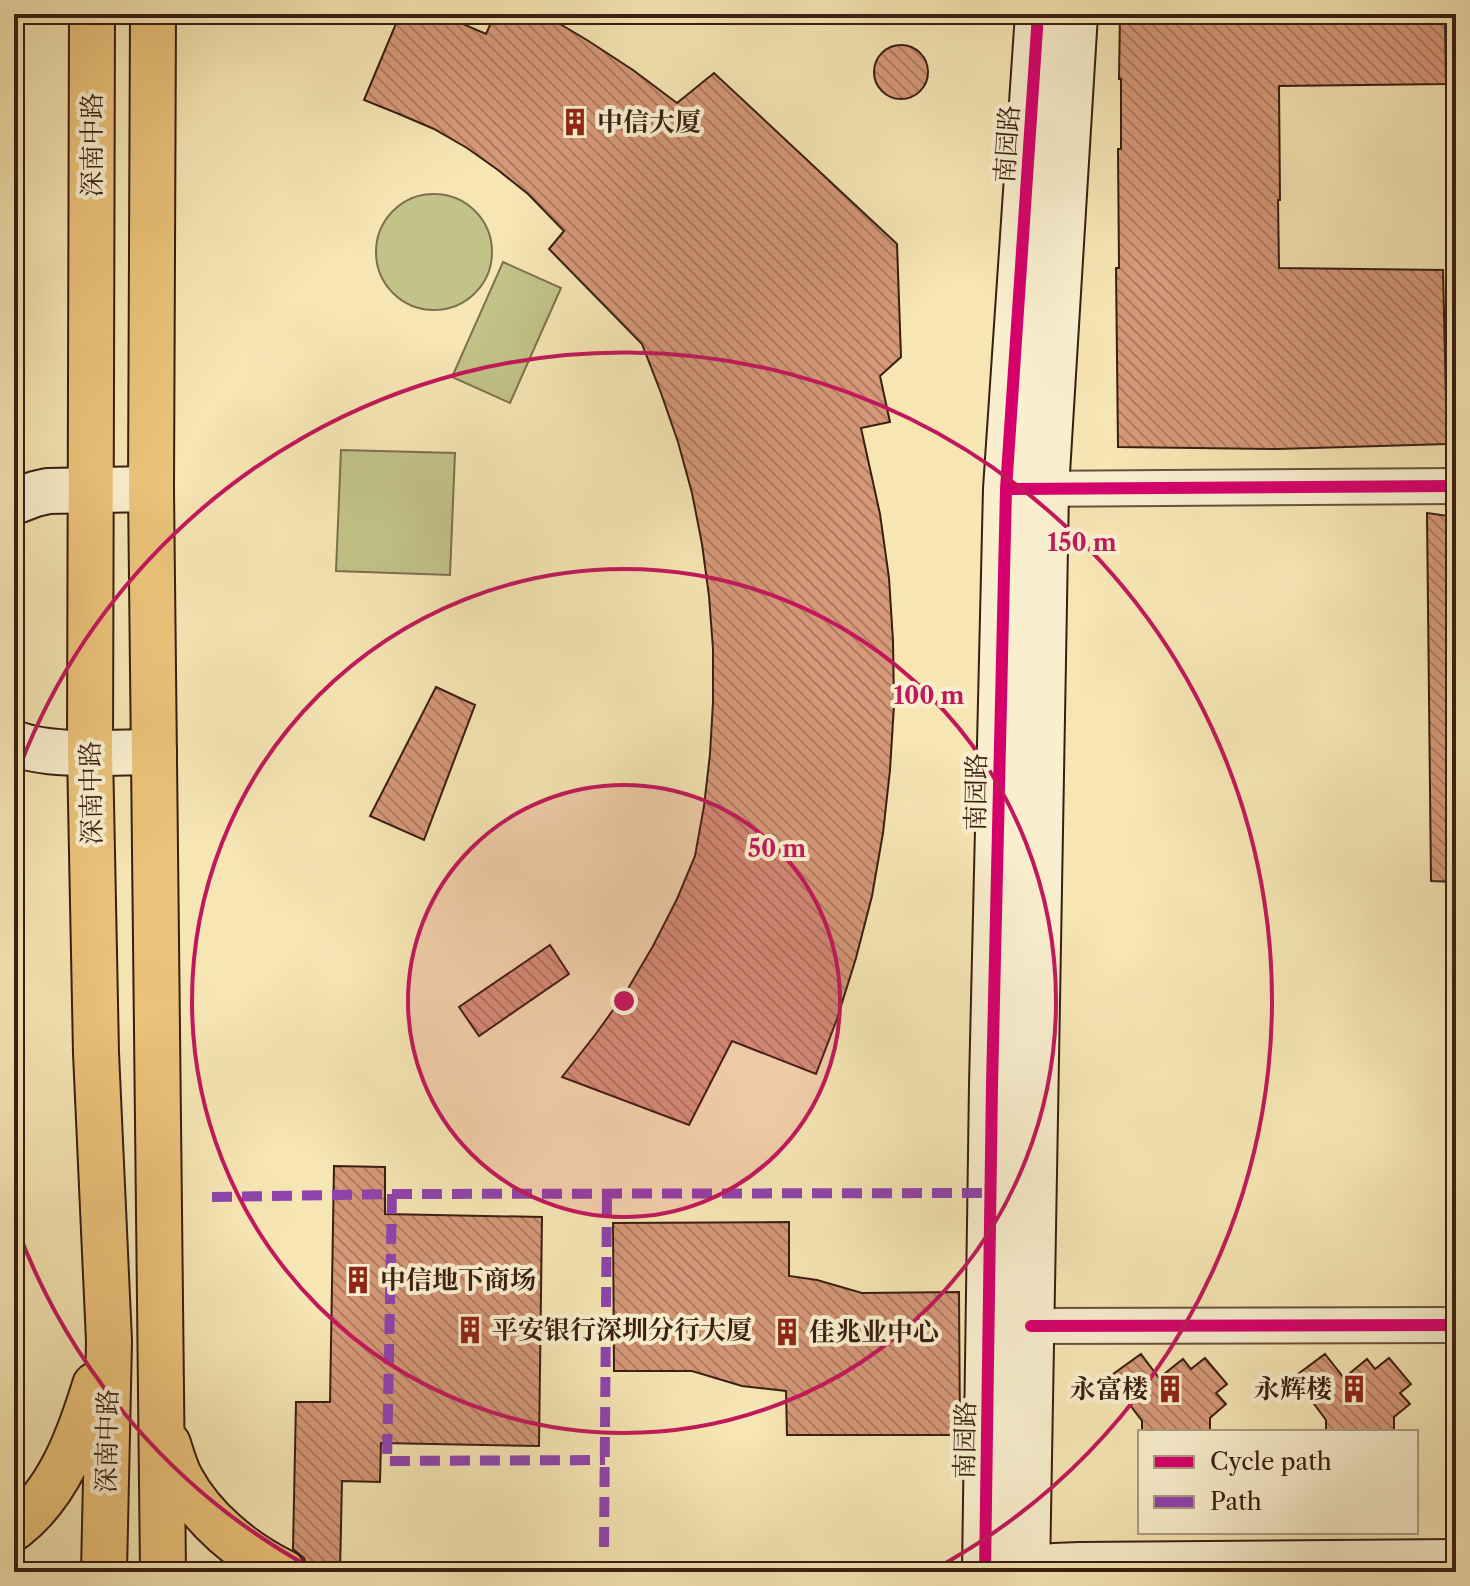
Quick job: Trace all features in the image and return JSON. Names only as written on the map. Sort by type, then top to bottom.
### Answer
[{"type":"main road","name":"深南中路","points":[[92,14],[90,752],[96,1053],[109,1341],[104,1572]]},
{"type":"main road","name":"深南中路","points":[[153,14],[151,489],[163,1572]]},
{"type":"main road","points":[[14,1528],[46,1496],[68,1457],[81,1430],[109,1341]]},
{"type":"main road","points":[[162,1405],[174,1462],[181,1480],[193,1497],[227,1535],[283,1572]]},
{"type":"street","name":"南园路","points":[[1016,1572],[1031,1326],[1026,489],[1038,14]]},
{"type":"street","name":"南园路","points":[[1016,1572],[992,1085],[1026,489],[1075,14]]},
{"type":"street","points":[[1026,489],[1456,486]]},
{"type":"street","points":[[14,502],[48,491],[151,489]]},
{"type":"street","points":[[14,743],[38,750],[154,752]]},
{"type":"street","points":[[1031,1326],[1456,1325]]},
{"type":"street","points":[[1016,1572],[1080,1565],[1456,1562]]},
{"type":"green space","points":[[434,194],[456,198],[475,211],[488,230],[492,252],[488,274],[475,293],[456,306],[434,310],[412,306],[393,293],[380,274],[376,252],[380,230],[393,211],[412,198]]},
{"type":"green space","points":[[503,262],[561,288],[510,403],[452,377]]},
{"type":"green space","points":[[341,450],[455,453],[450,575],[336,571]]},
{"type":"building","points":[[400,14],[440,14],[486,34],[495,14],[543,14],[633,70],[677,103],[714,73],[897,244],[901,357],[880,376],[890,422],[861,428],[880,514],[889,578],[893,641],[894,705],[890,770],[872,896],[837,1019],[816,1074],[732,1041],[689,1125],[562,1077],[626,992],[677,899],[695,856],[710,754],[713,649],[702,544],[692,493],[678,442],[642,344],[549,249],[564,231],[528,194],[467,148],[434,129],[364,100]]},
{"type":"building","points":[[1120,14],[1445,14],[1446,84],[1279,86],[1278,200],[1279,268],[1443,270],[1447,444],[1278,449],[1118,447],[1116,268],[1119,268],[1118,149],[1121,149]]},
{"type":"building","points":[[901,45],[920,53],[928,72],[920,91],[901,99],[882,91],[874,72],[882,53]]},
{"type":"building","points":[[1427,513],[1456,517],[1456,882],[1431,881]]},
{"type":"building","points":[[436,687],[475,705],[424,840],[370,816]]},
{"type":"building","points":[[550,945],[569,974],[479,1036],[459,1007]]},
{"type":"building","points":[[334,1166],[385,1167],[385,1214],[542,1217],[539,1446],[381,1443],[380,1482],[342,1481],[340,1572],[308,1572],[304,1558],[293,1549],[296,1402],[330,1402]]},
{"type":"building","name":"佳兆业中心","points":[[789,1222],[789,1276],[817,1280],[862,1293],[959,1292],[960,1435],[787,1435],[786,1391],[742,1386],[692,1371],[614,1371],[613,1223]]},
{"type":"building","name":"永富楼","points":[[1141,1354],[1159,1378],[1183,1359],[1191,1369],[1205,1358],[1227,1384],[1216,1393],[1226,1404],[1210,1418],[1210,1430],[1142,1430],[1142,1421],[1109,1377]]},
{"type":"building","name":"永辉楼","points":[[1325,1354],[1344,1378],[1367,1359],[1375,1369],[1389,1358],[1411,1384],[1400,1393],[1410,1404],[1394,1417],[1394,1430],[1326,1430],[1326,1420],[1294,1377]]},
{"type":"marked path","points":[[604,1547],[607,1193]]},
{"type":"marked path","points":[[212,1197],[991,1193]]},
{"type":"marked path","points":[[392,1194],[387,1461],[605,1460]]},
{"type":"cycle path","points":[[985,1572],[992,1085],[1006,489],[1038,14]]},
{"type":"cycle path","points":[[1006,489],[1456,486]]},
{"type":"cycle path","points":[[1031,1326],[1456,1325]]},
{"type":"place","name":"中信大厦","points":[[575,122]]},
{"type":"place","name":"中信地下商场","points":[[358,1280]]},
{"type":"place","name":"平安银行深圳分行大厦","points":[[470,1330]]},
{"type":"place","name":"佳兆业中心","points":[[787,1332]]},
{"type":"place","name":"永富楼","points":[[1170,1389]]},
{"type":"place","name":"永辉楼","points":[[1354,1389]]}]
